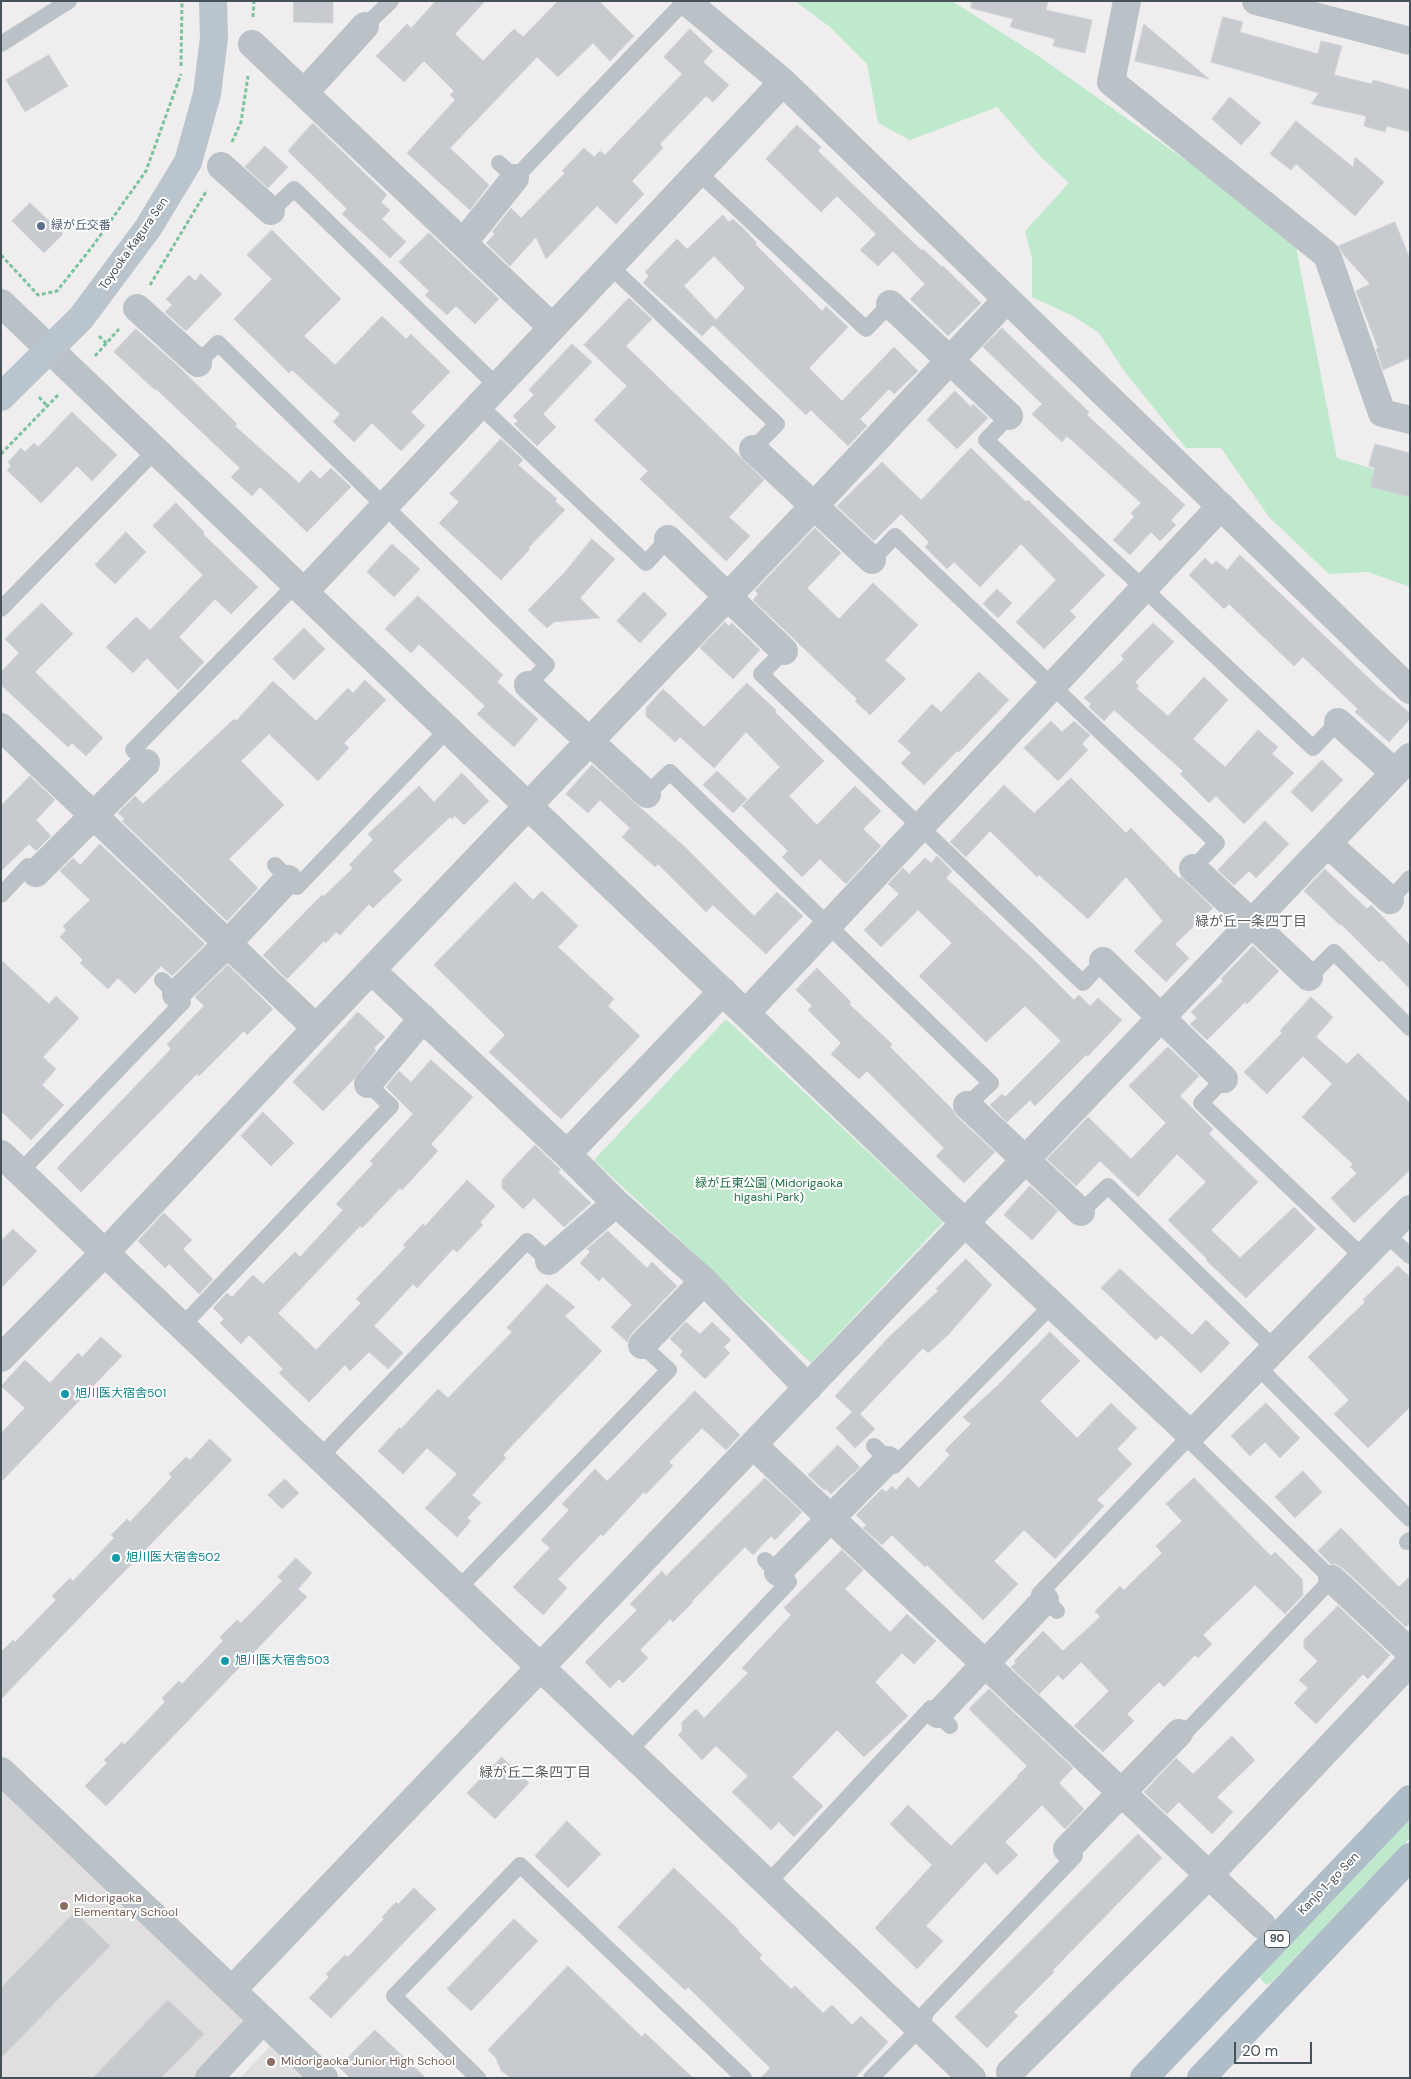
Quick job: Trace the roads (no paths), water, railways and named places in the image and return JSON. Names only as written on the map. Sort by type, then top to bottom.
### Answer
[{"type":"main road","name":"Kanjo 1-go Sen","points":[[1144,2078],[1410,1799]]},
{"type":"main road","points":[[1200,2078],[1410,1857]]},
{"type":"street","name":"Toyooka Kagura Sen","points":[[1,397],[81,318],[148,228],[188,162],[207,94],[214,38],[213,1]]},
{"type":"street","points":[[685,1],[783,82],[1410,690]]},
{"type":"street","points":[[1127,1],[1111,82],[1327,254],[1382,413],[1410,420]]},
{"type":"street","points":[[1256,1],[1410,41]]},
{"type":"street","points":[[304,93],[365,26]]},
{"type":"street","points":[[252,44],[552,327]]},
{"type":"street","points":[[300,588],[384,505],[783,82]]},
{"type":"street","points":[[221,166],[271,211]]},
{"type":"street","points":[[463,244],[507,170]]},
{"type":"street","points":[[1,1358],[814,506],[1007,299]]},
{"type":"street","points":[[1,302],[1189,1437],[1410,1209]]},
{"type":"street","points":[[890,304],[1009,416]]},
{"type":"street","points":[[137,308],[198,363]]},
{"type":"street","points":[[752,449],[872,560]]},
{"type":"street","points":[[746,1014],[1221,506]]},
{"type":"street","points":[[668,540],[784,651]]},
{"type":"street","points":[[528,685],[647,794]]},
{"type":"street","points":[[232,1990],[1402,765],[1338,722]]},
{"type":"street","points":[[1,727],[316,1028]]},
{"type":"street","points":[[41,877],[93,815],[150,767]]},
{"type":"street","points":[[1328,844],[1390,900]]},
{"type":"street","points":[[1193,868],[1309,976]]},
{"type":"street","points":[[169,987],[228,943],[281,872]]},
{"type":"street","points":[[1103,961],[1224,1079]]},
{"type":"street","points":[[371,970],[568,1154],[616,1203],[704,1282],[808,1388]]},
{"type":"street","points":[[568,1154],[723,991]]},
{"type":"street","points":[[368,1084],[423,1018]]},
{"type":"street","points":[[967,1105],[1081,1212]]},
{"type":"street","points":[[11,1163],[972,2078]]},
{"type":"street","points":[[549,1261],[616,1203]]},
{"type":"street","points":[[642,1345],[704,1282]]},
{"type":"street","points":[[754,1445],[1262,1925]]},
{"type":"street","points":[[772,1566],[831,1518],[881,1453]]},
{"type":"street","points":[[1332,1579],[1410,1652]]},
{"type":"street","points":[[944,1720],[985,1664],[1051,1605]]},
{"type":"street","points":[[1010,2072],[1209,1875],[1410,1662]]},
{"type":"street","points":[[1067,1849],[1179,1733]]},
{"type":"street","points":[[1,1771],[324,2078]]},
{"type":"street","points":[[209,2078],[263,2020]]},
{"type":"lane","points":[[1,44],[69,1]]},
{"type":"lane","points":[[365,26],[390,1]]},
{"type":"lane","points":[[507,170],[685,1]]},
{"type":"lane","points":[[698,172],[866,329],[890,304]]},
{"type":"lane","points":[[271,211],[294,188],[646,563],[668,540]]},
{"type":"lane","points":[[610,266],[777,424],[752,449]]},
{"type":"lane","points":[[198,363],[218,343],[547,665],[528,685]]},
{"type":"lane","points":[[1009,416],[986,440],[1313,748],[1338,722]]},
{"type":"lane","points":[[1,609],[156,450]]},
{"type":"lane","points":[[872,560],[896,536],[1217,843],[1193,868]]},
{"type":"lane","points":[[150,767],[133,750],[300,588]]},
{"type":"lane","points":[[784,651],[761,674],[1083,983],[1103,961]]},
{"type":"lane","points":[[281,872],[296,887],[448,729]]},
{"type":"lane","points":[[647,794],[670,772],[829,925],[991,1083],[967,1105]]},
{"type":"lane","points":[[1,895],[28,866],[41,877]]},
{"type":"lane","points":[[1390,900],[1410,878]]},
{"type":"lane","points":[[1309,976],[1334,952],[1410,1028]]},
{"type":"lane","points":[[11,1163],[183,1002],[169,987]]},
{"type":"lane","points":[[1224,1079],[1201,1103],[1363,1257]]},
{"type":"lane","points":[[182,1326],[391,1106],[368,1084]]},
{"type":"lane","points":[[1081,1212],[1108,1186],[1410,1519]]},
{"type":"lane","points":[[1386,1234],[1410,1256]]},
{"type":"lane","points":[[320,1457],[527,1241],[549,1261]]},
{"type":"lane","points":[[881,1453],[894,1466],[1052,1305]]},
{"type":"lane","points":[[458,1589],[669,1370],[642,1345]]},
{"type":"lane","points":[[1051,1605],[1039,1594],[1189,1437],[1332,1579],[1183,1736],[1179,1733]]},
{"type":"lane","points":[[629,1751],[789,1582],[772,1566]]},
{"type":"lane","points":[[768,1883],[931,1708],[944,1720]]},
{"type":"lane","points":[[871,2078],[920,2028],[927,2011],[1075,1856],[1067,1849]]},
{"type":"lane","points":[[478,2078],[394,1996],[520,1865],[744,2078]]},
{"type":"place","name":"緑が丘交番","points":[[41,226]]},
{"type":"place","name":"旭川医大宿舎501","points":[[65,1394]]},
{"type":"place","name":"旭川医大宿舎502","points":[[116,1558]]},
{"type":"place","name":"旭川医大宿舎503","points":[[225,1661]]},
{"type":"place","name":"Midorigaoka Elementary School","points":[[64,1906]]},
{"type":"place","name":"Midorigaoka Junior High School","points":[[271,2062]]},
{"type":"district","name":"緑が丘一条四丁目","points":[[1251,922]]},
{"type":"district","name":"緑が丘二条四丁目","points":[[535,1773]]},
{"type":"park label","name":"緑が丘東公園 (Midorigaoka higashi Park)","points":[[769,1191]]}]
